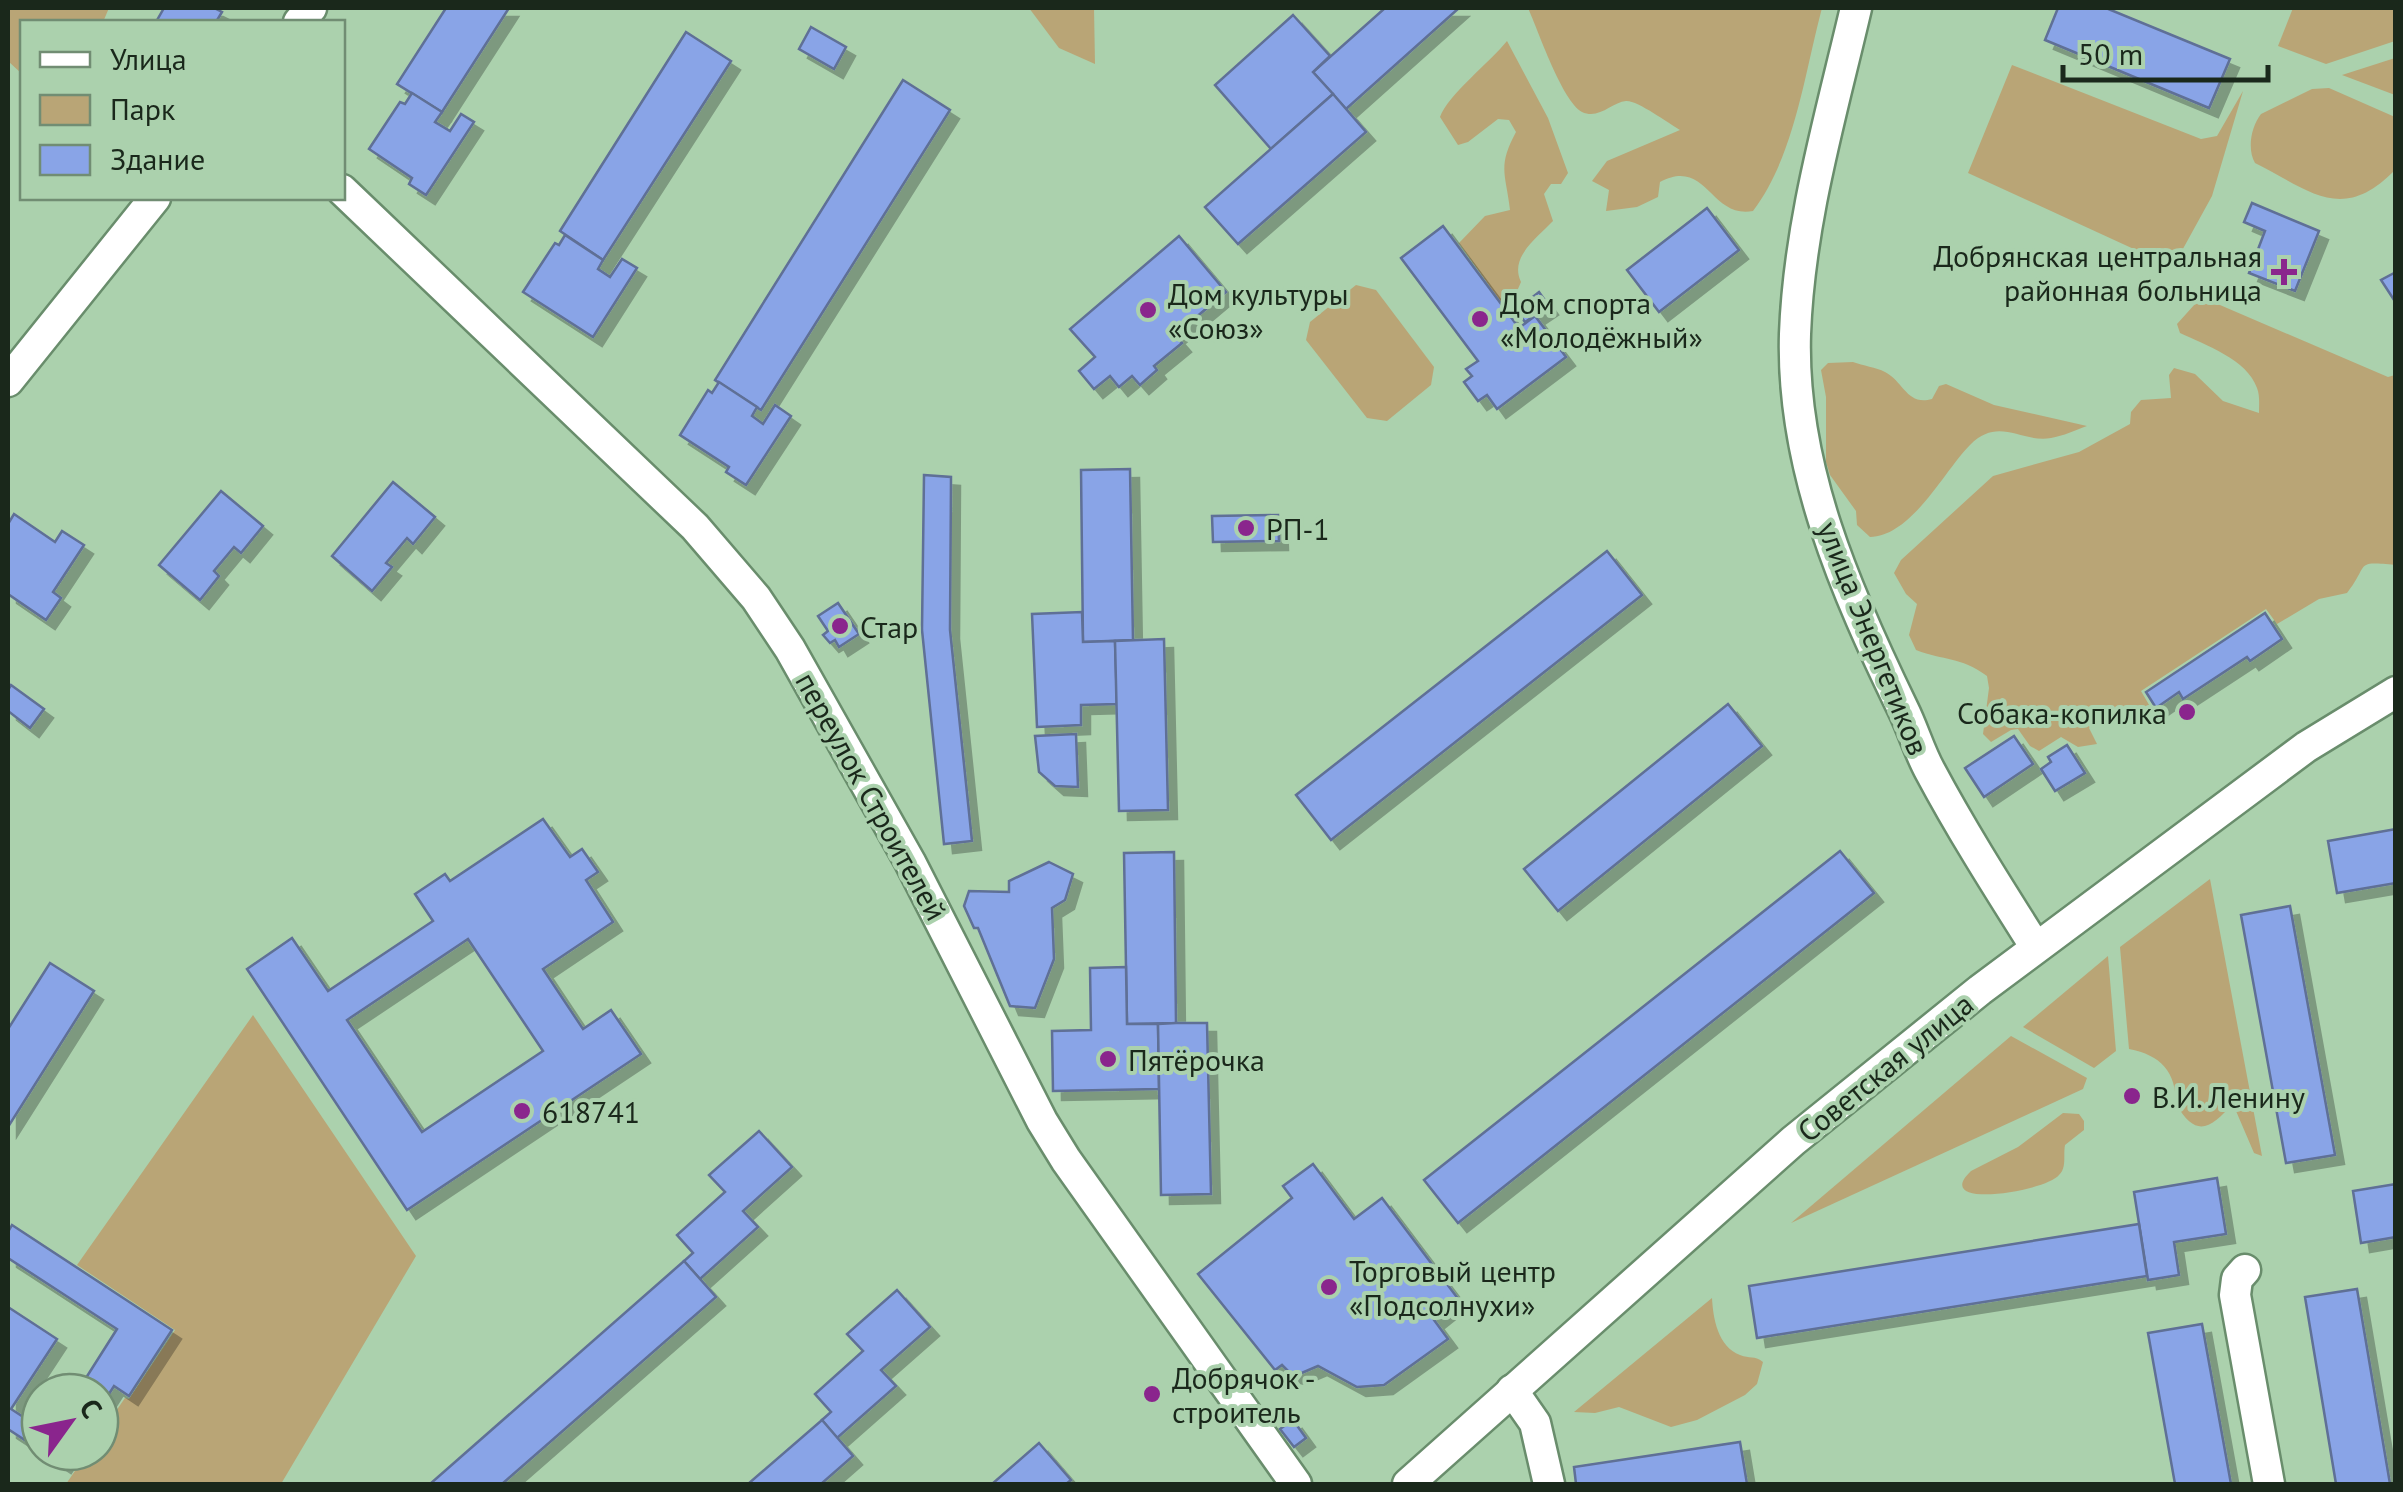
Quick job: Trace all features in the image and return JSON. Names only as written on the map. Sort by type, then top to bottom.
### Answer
[{"type":"street","name":"улица Энергетиков","points":[[1856,8],[1806,225],[1799,273],[1795,337],[1801,430],[1841,574],[1927,766],[2035,946]]},
{"type":"street","name":"переулок Строителей","points":[[345,193],[695,527],[756,598],[790,650],[910,862],[1050,1134],[1296,1484]]},
{"type":"street","points":[[8,381],[152,200]]},
{"type":"street","name":"Советская улица","points":[[1408,1484],[1793,1141],[2035,946],[2318,739],[2396,692]]},
{"type":"street","points":[[2246,1270],[2237,1279],[2235,1295],[2269,1484]]},
{"type":"street","points":[[1512,1390],[1535,1423],[1549,1484]]},
{"type":"green space","points":[[8,8],[109,8],[104,20],[20,20],[20,72],[8,61]]},
{"type":"green space","points":[[1029,8],[1094,8],[1095,64],[1059,48]]},
{"type":"green space","points":[[1528,8],[1822,8],[1789,140],[1753,211],[1727,206],[1699,182],[1676,176],[1660,182],[1658,197],[1637,207],[1606,211],[1609,190],[1592,181],[1607,161],[1680,130],[1626,101],[1594,114],[1582,112],[1559,80]]},
{"type":"green space","points":[[2293,8],[2395,8],[2395,41],[2326,64],[2278,46]]},
{"type":"green space","points":[[1507,41],[1548,118],[1568,173],[1561,184],[1551,184],[1544,194],[1553,221],[1522,256],[1518,273],[1521,282],[1514,298],[1503,305],[1459,243],[1485,216],[1510,210],[1505,163],[1516,132],[1509,120],[1498,119],[1458,145],[1440,117],[1460,89]]},
{"type":"green space","points":[[2395,58],[2395,95],[2342,75]]},
{"type":"green space","points":[[2012,65],[2201,139],[2217,136],[2243,91],[2212,196],[2173,267],[1968,173]]},
{"type":"green space","points":[[2329,88],[2395,117],[2395,170],[2359,196],[2342,199],[2310,192],[2255,163],[2251,151],[2253,132],[2261,114],[2312,89]]},
{"type":"green space","points":[[1356,285],[1376,290],[1434,367],[1431,385],[1387,421],[1367,418],[1306,340],[1310,322]]},
{"type":"green space","points":[[2206,299],[2388,377],[2395,375],[2395,565],[2367,564],[2347,593],[2319,599],[2277,624],[2266,609],[2141,691],[2152,710],[2094,722],[2089,728],[2097,744],[2078,747],[2061,737],[2039,751],[2030,746],[2018,729],[1991,742],[1983,734],[1987,676],[1960,662],[1916,650],[1909,635],[1917,604],[1894,573],[1901,560],[1993,476],[2079,452],[2130,424],[2131,412],[2141,400],[2171,398],[2169,375],[2174,368],[2195,374],[2223,401],[2259,413],[2258,391],[2244,369],[2224,354],[2180,333],[2177,324],[2195,304]]},
{"type":"green space","points":[[1853,362],[1885,372],[1917,399],[1932,399],[1939,386],[1946,384],[1994,405],[2087,426],[2051,438],[2000,431],[1981,437],[1900,526],[1870,537],[1857,525],[1856,511],[1830,475],[1826,462],[1826,397],[1821,370],[1828,363]]},
{"type":"green space","points":[[2210,879],[2262,1156],[2254,1153],[2233,1104],[2211,1124],[2197,1126],[2176,1104],[2173,1083],[2164,1067],[2150,1056],[2129,1049],[2120,947]]},
{"type":"green space","points":[[2108,956],[2116,1051],[2094,1068],[2023,1027]]},
{"type":"green space","points":[[253,1015],[416,1256],[281,1484],[66,1484],[74,1472],[120,1472],[120,1405],[125,1398],[129,1399],[175,1330],[77,1265]]},
{"type":"green space","points":[[2011,1036],[2087,1078],[2083,1089],[1791,1223]]},
{"type":"green space","points":[[2063,1113],[2079,1114],[2084,1130],[2065,1145],[2059,1175],[2014,1191],[1977,1194],[1965,1190],[1962,1183],[1971,1171],[2018,1147]]},
{"type":"green space","points":[[1712,1298],[1715,1323],[1726,1346],[1763,1362],[1757,1384],[1745,1395],[1697,1420],[1671,1427],[1619,1407],[1595,1413],[1574,1412]]},
{"type":"building","points":[[164,8],[214,8],[222,12],[217,20],[157,20]]},
{"type":"building","points":[[446,8],[509,8],[442,112],[397,84]]},
{"type":"building","points":[[1385,8],[1459,8],[1346,109],[1313,72]]},
{"type":"building","points":[[2058,8],[2106,8],[2230,59],[2209,108],[2045,40]]},
{"type":"building","points":[[1293,15],[1330,56],[1313,72],[1333,94],[1271,149],[1215,85]]},
{"type":"building","points":[[811,27],[846,47],[834,69],[799,49]]},
{"type":"building","points":[[686,32],[731,61],[603,260],[560,231]]},
{"type":"building","points":[[903,80],[950,110],[761,410],[715,380]]},
{"type":"building","points":[[412,93],[442,112],[435,122],[450,131],[461,114],[474,122],[426,195],[409,184],[412,178],[369,149],[400,102],[405,104]]},
{"type":"building","points":[[1333,94],[1366,132],[1238,244],[1205,207]]},
{"type":"building","points":[[2252,203],[2319,231],[2295,291],[2249,273],[2265,231],[2244,222]]},
{"type":"building","points":[[1707,208],[1739,250],[1659,312],[1627,270]]},
{"type":"building","name":"Дом спорта «Молодёжный»","points":[[1443,226],[1519,328],[1535,316],[1566,357],[1497,409],[1487,395],[1478,401],[1464,382],[1472,376],[1466,369],[1478,361],[1401,258]]},
{"type":"building","points":[[565,235],[603,260],[598,269],[610,277],[622,259],[637,268],[593,337],[523,292],[555,243],[559,245]]},
{"type":"building","name":"Дом культуры «Союз»","points":[[1179,236],[1226,292],[1175,335],[1182,343],[1154,366],[1157,370],[1140,385],[1132,376],[1119,387],[1110,376],[1094,389],[1079,371],[1095,357],[1070,329]]},
{"type":"building","points":[[2396,272],[2396,303],[2381,280]]},
{"type":"building","points":[[1539,292],[1549,306],[1525,322],[1516,310]]},
{"type":"building","points":[[719,382],[757,407],[752,416],[763,424],[775,405],[791,416],[746,485],[726,472],[729,467],[680,435],[708,390],[712,393]]},
{"type":"building","points":[[1130,469],[1133,640],[1083,642],[1081,470]]},
{"type":"building","points":[[924,475],[951,477],[950,630],[972,841],[944,844],[922,630]]},
{"type":"building","points":[[393,482],[435,517],[413,544],[407,538],[386,563],[392,567],[372,591],[332,556]]},
{"type":"building","points":[[221,491],[263,526],[241,553],[234,547],[214,571],[219,576],[200,600],[159,565]]},
{"type":"building","points":[[14,514],[55,542],[62,531],[84,545],[53,592],[61,598],[46,620],[8,594],[8,524]]},
{"type":"building","name":"РП-1","points":[[1278,515],[1279,541],[1213,542],[1212,516]]},
{"type":"building","points":[[1607,551],[1642,595],[1331,840],[1296,795]]},
{"type":"building","points":[[838,603],[859,634],[839,647],[835,640],[830,643],[823,635],[828,631],[818,616]]},
{"type":"building","points":[[1082,612],[1083,642],[1115,641],[1117,704],[1081,705],[1081,725],[1037,727],[1032,614]]},
{"type":"building","points":[[2265,613],[2282,639],[2183,699],[2179,692],[2156,708],[2146,692]]},
{"type":"building","points":[[1164,639],[1168,810],[1119,811],[1115,641]]},
{"type":"building","points":[[11,685],[44,709],[30,728],[8,711]]},
{"type":"building","points":[[1728,704],[1762,746],[1558,911],[1524,869]]},
{"type":"building","points":[[1076,734],[1078,787],[1055,786],[1039,772],[1035,736]]},
{"type":"building","points":[[2014,736],[2033,764],[1984,797],[1965,768]]},
{"type":"building","points":[[2067,745],[2085,773],[2055,791],[2041,769],[2051,762],[2048,757]]},
{"type":"building","points":[[543,819],[570,857],[582,849],[598,872],[586,880],[613,922],[543,969],[583,1029],[611,1010],[641,1054],[407,1210],[247,969],[292,938],[328,991],[433,921],[415,894],[445,874],[450,881]],"holes":[[[468,939],[543,1051],[422,1132],[347,1020]]]},
{"type":"building","points":[[2396,829],[2396,883],[2337,893],[2328,841]]},
{"type":"building","points":[[1840,851],[1874,893],[1458,1223],[1424,1180]]},
{"type":"building","points":[[1174,852],[1176,1023],[1127,1024],[1124,853]]},
{"type":"building","points":[[1049,862],[1073,874],[1065,900],[1052,908],[1054,959],[1035,1008],[1010,1006],[978,928],[974,928],[964,906],[969,891],[1009,892],[1009,881]]},
{"type":"building","points":[[2290,906],[2335,1155],[2286,1163],[2241,915]]},
{"type":"building","points":[[50,963],[94,991],[8,1127],[8,1029]]},
{"type":"building","points":[[1126,967],[1127,1024],[1158,1024],[1159,1089],[1053,1091],[1052,1031],[1091,1030],[1090,968]]},
{"type":"building","points":[[1207,1023],[1211,1194],[1161,1195],[1158,1024]]},
{"type":"building","points":[[759,1131],[792,1167],[743,1211],[758,1227],[700,1279],[684,1261],[693,1253],[677,1235],[725,1192],[709,1175]]},
{"type":"building","name":"Торговый центр «Подсолнухи»","points":[[1313,1164],[1354,1219],[1382,1198],[1459,1300],[1434,1320],[1448,1339],[1384,1385],[1357,1387],[1318,1366],[1297,1375],[1282,1365],[1275,1370],[1198,1274],[1292,1198],[1283,1186]]},
{"type":"building","points":[[2217,1178],[2226,1234],[2174,1242],[2179,1275],[2148,1280],[2134,1192]]},
{"type":"building","points":[[2396,1184],[2396,1237],[2361,1243],[2353,1191]]},
{"type":"building","points":[[2139,1224],[2147,1276],[1757,1338],[1749,1286]]},
{"type":"building","points":[[12,1225],[172,1330],[129,1396],[120,1390],[120,1372],[90,1372],[117,1329],[8,1258],[8,1232]]},
{"type":"building","points":[[684,1261],[716,1297],[502,1484],[430,1484]]},
{"type":"building","points":[[2357,1289],[2390,1484],[2336,1484],[2305,1297]]},
{"type":"building","points":[[897,1290],[930,1327],[881,1370],[896,1386],[837,1438],[822,1420],[831,1412],[815,1394],[863,1351],[847,1334]]},
{"type":"building","points":[[8,1307],[57,1339],[35,1372],[20,1372],[20,1395],[11,1409],[20,1415],[20,1437],[8,1429]]},
{"type":"building","points":[[2202,1324],[2231,1484],[2175,1484],[2148,1333]]},
{"type":"building","points":[[822,1420],[853,1456],[821,1484],[748,1484]]},
{"type":"building","points":[[1293,1420],[1306,1438],[1294,1447],[1280,1429]]},
{"type":"building","points":[[1740,1442],[1747,1484],[1576,1484],[1574,1467]]},
{"type":"building","points":[[1039,1443],[1071,1480],[1066,1484],[992,1484]]},
{"type":"place","name":"Добрянская центральная районная больница","points":[[2284,272]]},
{"type":"place","name":"Дом культуры «Союз»","points":[[1148,310]]},
{"type":"place","name":"Дом спорта «Молодёжный»","points":[[1480,319]]},
{"type":"place","name":"РП-1","points":[[1246,528]]},
{"type":"place","name":"Стар","points":[[840,626]]},
{"type":"place","name":"Собака-копилка","points":[[2187,712]]},
{"type":"place","name":"Пятёрочка","points":[[1108,1059]]},
{"type":"place","name":"В.И. Ленину","points":[[2132,1096]]},
{"type":"place","name":"618741","points":[[522,1111]]},
{"type":"place","name":"Торговый центр «Подсолнухи»","points":[[1329,1287]]},
{"type":"place","name":"Добрячок - строитель","points":[[1152,1394]]}]
